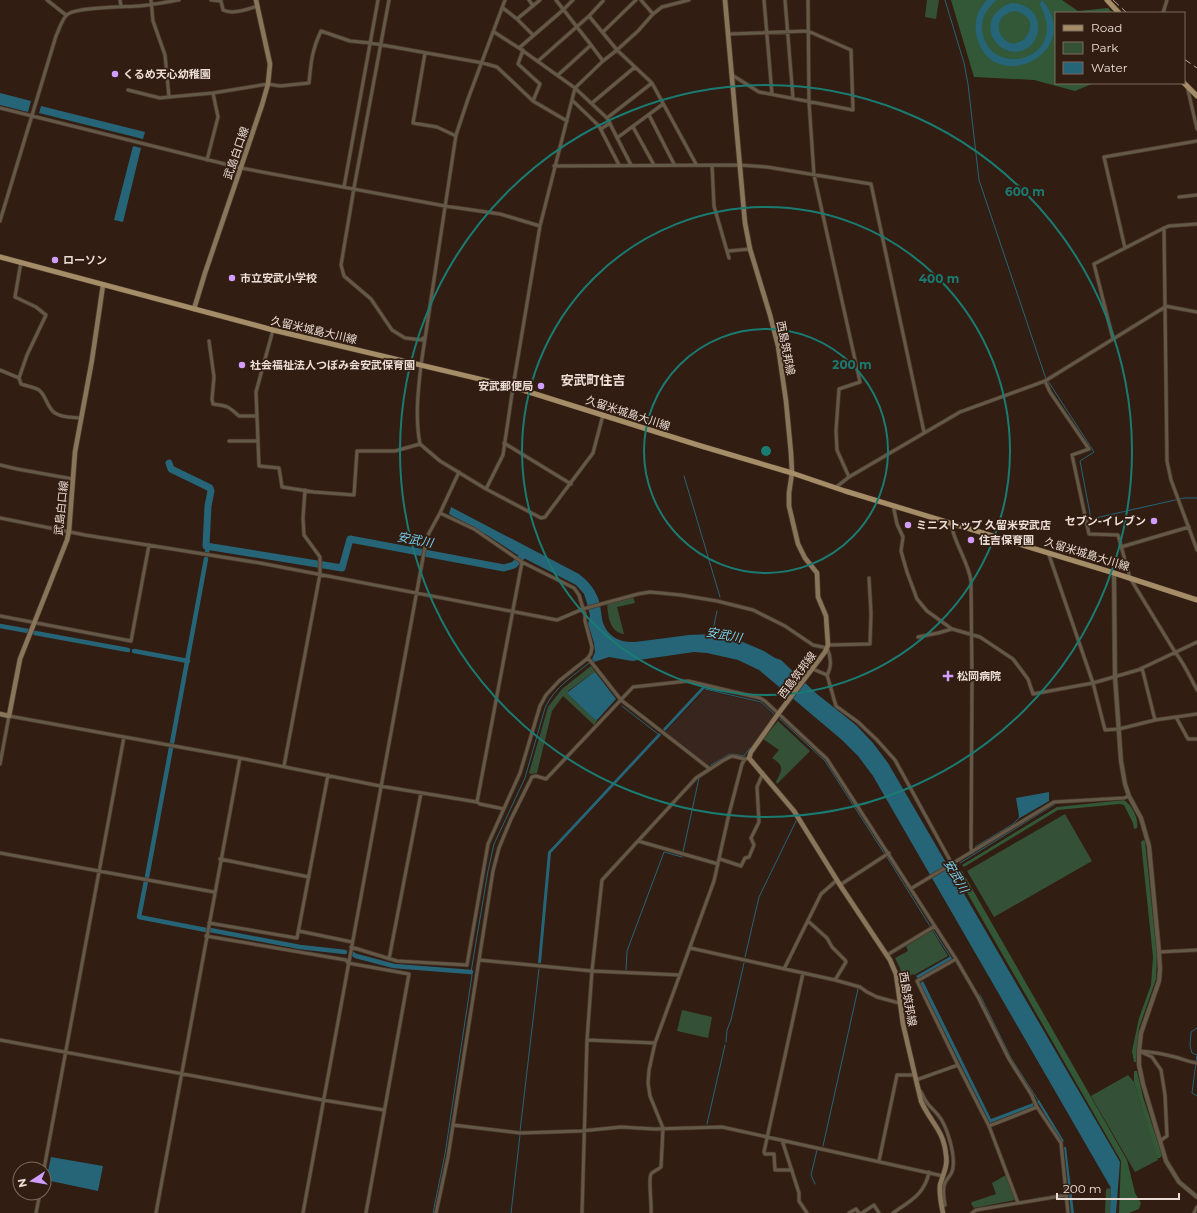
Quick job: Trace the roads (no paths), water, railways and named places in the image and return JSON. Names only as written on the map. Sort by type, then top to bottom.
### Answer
[{"type":"main road","name":"武島白口線","points":[[194,309],[268,84],[270,64],[256,0]]},
{"type":"main road","name":"西島筑邦線","points":[[725,0],[745,223],[750,249],[778,346],[786,401],[792,473],[789,506],[792,524],[798,544],[805,558],[817,573],[818,597],[826,616],[827,647],[813,669],[778,714],[747,758],[762,773],[794,811],[838,882],[887,955],[896,974],[899,1003],[921,1101],[925,1110],[939,1129],[945,1144],[947,1163],[939,1196],[943,1213]]},
{"type":"main road","points":[[1107,0],[1118,12]]},
{"type":"main road","points":[[1185,84],[1197,96]]},
{"type":"main road","name":"久留米城島大川線","points":[[0,257],[274,330],[513,387],[700,446],[792,473],[845,491],[1048,552],[1197,600]]},
{"type":"main road","name":"武島白口線","points":[[9,716],[20,659],[67,540],[69,531],[75,452],[80,418],[92,360],[103,285]]},
{"type":"main road","points":[[0,714],[9,716]]},
{"type":"street","points":[[47,0],[66,15]]},
{"type":"street","points":[[120,0],[121,6]]},
{"type":"street","points":[[0,221],[56,36],[66,15],[76,12],[121,6],[140,6],[151,2],[179,0]]},
{"type":"street","points":[[211,0],[221,1],[223,10],[226,12],[258,6]]},
{"type":"street","points":[[344,187],[378,0]]},
{"type":"street","points":[[389,0],[341,265],[344,276],[370,300],[392,330],[405,338],[422,340],[425,338]]},
{"type":"street","points":[[505,0],[468,99],[456,136],[421,365],[417,424],[420,444],[440,461],[486,489],[541,518],[545,517],[593,453],[603,415]]},
{"type":"street","points":[[529,0],[533,6]]},
{"type":"street","points":[[517,19],[540,0]]},
{"type":"street","points":[[556,0],[603,61]]},
{"type":"street","points":[[519,48],[573,0]]},
{"type":"street","points":[[538,61],[589,16],[603,0]]},
{"type":"street","points":[[603,32],[636,0]]},
{"type":"street","points":[[641,0],[653,14]]},
{"type":"street","points":[[486,489],[503,455],[540,226],[575,88],[603,61],[638,31],[653,14],[662,7],[689,0]]},
{"type":"street","points":[[764,0],[772,94]]},
{"type":"street","points":[[785,0],[789,33],[793,98]]},
{"type":"street","points":[[808,0],[809,102],[814,174],[860,382],[839,389],[836,431],[837,450],[849,477]]},
{"type":"street","points":[[1162,12],[1167,0]]},
{"type":"street","points":[[151,2],[153,21],[165,55],[169,97]]},
{"type":"street","points":[[502,8],[517,19],[534,35]]},
{"type":"street","points":[[589,16],[617,50],[652,83],[696,164]]},
{"type":"street","points":[[128,90],[160,98],[213,93],[268,84],[280,86],[309,83],[311,57],[321,31],[350,41],[371,43],[497,67],[533,101],[567,121]]},
{"type":"street","points":[[729,34],[767,34],[808,31],[851,50],[853,110],[759,92],[732,75]]},
{"type":"street","points":[[494,32],[523,50],[558,75],[592,103],[607,118],[630,165]]},
{"type":"street","points":[[558,75],[591,45]]},
{"type":"street","points":[[523,50],[518,64],[540,84],[533,101]]},
{"type":"street","points":[[425,53],[413,123],[437,128],[456,136]]},
{"type":"street","points":[[592,103],[635,67]]},
{"type":"street","points":[[607,118],[652,83]]},
{"type":"street","points":[[1185,84],[1197,129]]},
{"type":"street","points":[[207,160],[218,117],[213,93]]},
{"type":"street","points":[[572,100],[601,129],[619,165]]},
{"type":"street","points":[[617,138],[663,104]]},
{"type":"street","points":[[0,108],[241,168],[445,206],[500,214],[540,226]]},
{"type":"street","points":[[648,115],[674,164]]},
{"type":"street","points":[[601,129],[610,123]]},
{"type":"street","points":[[633,127],[654,165]]},
{"type":"street","points":[[1125,248],[1104,157],[1197,141]]},
{"type":"street","points":[[554,166],[674,164],[739,165],[814,174],[871,184],[924,432]]},
{"type":"street","points":[[712,165],[714,206],[729,258]]},
{"type":"street","points":[[1179,197],[1197,195]]},
{"type":"street","points":[[1113,339],[1094,264],[1169,226],[1197,224]]},
{"type":"street","points":[[1164,228],[1167,461],[1171,480],[1197,550]]},
{"type":"street","points":[[728,251],[750,249]]},
{"type":"street","points":[[21,262],[15,297],[36,307],[46,316],[27,355],[19,378],[21,384],[39,390],[46,403],[55,413],[61,416],[80,418]]},
{"type":"street","points":[[836,488],[849,477],[960,412],[1045,381],[1165,306],[1197,312]]},
{"type":"street","points":[[274,330],[256,392],[257,441],[259,466],[279,468],[282,487],[354,495],[357,451],[395,451],[420,444]]},
{"type":"street","points":[[209,341],[214,377],[213,404],[230,407],[239,416],[256,416]]},
{"type":"street","points":[[0,370],[19,378]]},
{"type":"street","points":[[1045,381],[1050,392],[1089,449],[1072,455],[1089,534],[1118,535],[1130,578],[1182,661],[1185,670],[1197,690]]},
{"type":"street","points":[[229,441],[257,441]]},
{"type":"street","points":[[504,443],[571,484]]},
{"type":"street","points":[[0,465],[73,479]]},
{"type":"street","points":[[303,1213],[425,547],[428,535],[459,472]]},
{"type":"street","points":[[843,481],[845,491]]},
{"type":"street","points":[[284,766],[319,573],[320,557],[304,535],[303,518],[305,490]]},
{"type":"street","points":[[893,505],[897,524],[903,537],[902,552],[907,572],[918,599],[927,611],[952,629],[980,637],[1013,659],[1028,679],[1033,694],[1093,683],[1115,677],[1142,668],[1197,642]]},
{"type":"street","points":[[351,947],[397,961],[467,965],[488,844],[520,773],[540,706],[546,695],[559,681],[588,658],[591,653],[592,647],[584,620],[584,609],[579,595],[574,588],[522,562],[474,529],[440,512]]},
{"type":"street","points":[[0,518],[149,545],[319,573],[557,620],[603,603],[650,592],[681,595],[717,601],[762,614],[785,626],[813,645],[827,647],[870,644],[871,613],[869,578]]},
{"type":"street","points":[[951,523],[954,537],[969,572],[971,635],[972,852]]},
{"type":"street","points":[[1121,547],[1189,528]]},
{"type":"street","points":[[1192,537],[1197,536]]},
{"type":"street","points":[[0,616],[132,641],[149,545]]},
{"type":"street","points":[[1048,552],[1093,683],[1105,730],[1119,729],[1155,720],[1197,714]]},
{"type":"street","points":[[477,802],[522,562]]},
{"type":"street","points":[[1114,573],[1115,677],[1121,761],[1125,784],[1129,796],[1141,818],[1149,846],[1160,969],[1158,981],[1141,1034],[1138,1051],[1139,1065],[1160,1142],[1170,1168],[1179,1182],[1197,1197]]},
{"type":"street","points":[[918,636],[952,629]]},
{"type":"street","points":[[827,647],[830,662],[827,675],[836,706],[858,722],[877,740],[894,760],[951,865]]},
{"type":"street","points":[[588,658],[621,700],[710,769]]},
{"type":"street","points":[[1142,668],[1155,720]]},
{"type":"street","points":[[813,669],[827,675]]},
{"type":"street","points":[[436,1213],[448,1157],[493,871],[499,848],[511,819],[532,777],[536,776],[546,779],[633,688],[636,686],[688,681],[760,698],[827,759],[912,888],[956,959],[978,997],[1009,1059],[1062,1146],[1068,1213]]},
{"type":"street","points":[[0,764],[9,716],[284,766],[380,786],[477,802],[504,809]]},
{"type":"street","points":[[1176,717],[1188,739],[1197,739]]},
{"type":"street","points":[[45,1161],[124,737]]},
{"type":"street","points":[[582,1213],[587,1040],[592,972],[602,880],[696,778],[732,756],[747,758]]},
{"type":"street","points":[[156,1213],[220,859],[240,758]]},
{"type":"street","points":[[651,1213],[652,1198],[650,1178],[651,1175],[661,1167],[663,1128],[652,1103],[648,1089],[649,1070],[655,1043],[708,900],[720,858],[729,814],[742,764],[747,758]]},
{"type":"street","points":[[720,858],[742,866],[745,858],[749,857],[754,845],[751,838],[758,822],[757,786],[762,773]]},
{"type":"street","points":[[209,923],[297,938],[328,775]]},
{"type":"street","points":[[389,959],[421,793]]},
{"type":"street","points":[[912,888],[1054,802],[1124,798],[1129,796]]},
{"type":"street","points":[[638,841],[718,864]]},
{"type":"street","points":[[0,853],[214,892]]},
{"type":"street","points":[[784,969],[821,894],[838,882],[889,853]]},
{"type":"street","points":[[220,859],[309,877]]},
{"type":"street","points":[[808,920],[827,938],[832,947],[846,962],[835,980]]},
{"type":"street","points":[[887,955],[935,926]]},
{"type":"street","points":[[299,931],[352,942]]},
{"type":"street","points":[[206,936],[346,960],[348,963],[409,974],[366,1213]]},
{"type":"street","points":[[690,948],[835,980],[860,987],[877,997],[899,1003]]},
{"type":"street","points":[[1159,952],[1197,950]]},
{"type":"street","points":[[956,959],[917,981],[989,1126],[1018,1203]]},
{"type":"street","points":[[479,960],[592,972],[680,975]]},
{"type":"street","points":[[792,1170],[775,1170],[774,1154],[765,1154],[764,1152],[802,973]]},
{"type":"street","points":[[0,1040],[384,1110]]},
{"type":"street","points":[[587,1040],[655,1043]]},
{"type":"street","points":[[1138,1051],[1155,1052],[1197,1063]]},
{"type":"street","points":[[1138,1051],[1152,1057],[1161,1070],[1165,1095],[1167,1136],[1160,1142]]},
{"type":"street","points":[[879,1161],[897,1075],[916,1078],[958,1065]]},
{"type":"street","points":[[918,1088],[922,1092],[928,1104],[939,1115],[950,1141],[953,1168],[945,1183],[945,1205],[942,1207]]},
{"type":"street","points":[[989,1126],[1037,1107]]},
{"type":"street","points":[[453,1125],[520,1133],[604,1130],[621,1127],[722,1127],[943,1176]]},
{"type":"street","points":[[782,1140],[799,1193],[799,1200],[807,1213]]},
{"type":"street","points":[[893,1213],[916,1197],[927,1183],[929,1172]]},
{"type":"street","points":[[972,1213],[976,1210],[1067,1195]]},
{"type":"street","points":[[36,1213],[38,1201]]},
{"type":"street","points":[[862,1213],[874,1205],[879,1213]]},
{"type":"street","points":[[1194,1213],[1197,1207]]},
{"type":"street","points":[[849,1213],[856,1209],[859,1213]]},
{"type":"water","points":[[987,0],[997,0],[988,9],[983,20],[982,29],[987,45],[997,55],[1010,59],[1024,58],[1036,51],[1045,40],[1047,24],[1040,5],[1041,1],[1043,1],[1053,20],[1053,37],[1045,52],[1031,61],[1016,66],[1000,64],[986,55],[977,37],[975,27],[978,12]]},
{"type":"water","points":[[1011,3],[1024,6],[1033,12],[1037,20],[1038,30],[1035,39],[1029,47],[1021,51],[1009,51],[1002,48],[994,40],[991,32],[990,26],[993,16],[1006,5]],"holes":[[[1015,11],[1025,15],[1030,22],[1030,29],[1027,36],[1021,41],[1014,43],[1007,42],[999,31],[999,22],[1007,13]]]},
{"type":"water","points":[[0,93],[31,101],[28,112],[0,105]]},
{"type":"water","points":[[41,106],[145,132],[143,139],[39,113]]},
{"type":"water","points":[[133,146],[141,148],[123,222],[114,220]]},
{"type":"water","points":[[451,507],[579,574],[595,591],[599,601],[605,628],[616,638],[635,642],[689,635],[712,634],[743,642],[781,660],[817,694],[856,725],[873,743],[888,763],[1120,1162],[1116,1213],[1110,1213],[1111,1188],[873,776],[858,756],[842,740],[759,670],[738,660],[707,653],[694,652],[632,661],[609,657],[594,662],[592,659],[595,652],[594,643],[588,624],[590,616],[587,603],[584,594],[576,585],[516,554],[487,535],[449,514]]},
{"type":"water","points":[[593,673],[596,673],[616,699],[598,719],[595,720],[568,694],[568,692]]},
{"type":"water","points":[[702,687],[705,688],[665,731],[663,729]]},
{"type":"water","points":[[659,733],[661,735],[551,853],[541,963],[538,963],[548,852]]},
{"type":"water","points":[[1049,792],[1049,801],[1018,819],[1019,816],[1016,798]]},
{"type":"water","points":[[951,956],[952,959],[918,979],[916,976]]},
{"type":"water","points":[[923,981],[991,1119],[1033,1103],[1034,1106],[990,1123],[920,983]]},
{"type":"water","points":[[1039,1100],[1064,1141],[1062,1143],[1037,1101]]},
{"type":"water","points":[[1064,1147],[1066,1147],[1074,1213],[1071,1213]]},
{"type":"water","points":[[51,1157],[103,1166],[98,1191],[52,1181],[52,1161],[50,1161]]},
{"type":"waterway","points":[[945,0],[964,63],[968,84],[979,180],[1046,379]]},
{"type":"waterway","points":[[1048,381],[1094,452],[1080,461],[1091,519],[1184,498],[1197,498]]},
{"type":"waterway","name":"安武川","points":[[169,463],[171,469],[210,488],[211,491],[208,506],[206,546],[342,568],[350,539],[504,568],[514,565],[526,552],[528,553]]},
{"type":"waterway","points":[[684,476],[720,597]]},
{"type":"waterway","name":"安武川","points":[[207,552],[208,546]]},
{"type":"waterway","points":[[172,743],[206,559]]},
{"type":"waterway","points":[[713,630],[717,611]]},
{"type":"waterway","points":[[0,626],[28,631]]},
{"type":"waterway","points":[[35,633],[128,650]]},
{"type":"waterway","points":[[134,651],[188,661]]},
{"type":"waterway","points":[[433,1213],[445,1154],[472,975],[471,972],[494,844],[525,778],[545,708],[549,700],[566,681],[593,660]]},
{"type":"waterway","points":[[705,689],[761,702],[774,714]]},
{"type":"waterway","points":[[622,706],[658,734]]},
{"type":"waterway","points":[[780,719],[825,761],[884,853]]},
{"type":"waterway","points":[[147,877],[171,748]]},
{"type":"waterway","points":[[733,754],[744,756],[750,748]]},
{"type":"waterway","points":[[711,765],[730,754]]},
{"type":"waterway","points":[[683,852],[699,778]]},
{"type":"waterway","points":[[960,863],[1055,804]]},
{"type":"waterway","points":[[745,957],[759,897],[797,819]]},
{"type":"waterway","points":[[975,847],[1013,824],[1018,819]]},
{"type":"waterway","points":[[626,970],[627,951],[664,852],[682,857]]},
{"type":"waterway","points":[[887,857],[930,926]]},
{"type":"waterway","points":[[146,881],[139,917],[206,930]]},
{"type":"waterway","points":[[210,930],[300,947],[345,952]]},
{"type":"waterway","points":[[933,930],[950,956]]},
{"type":"waterway","points":[[351,953],[356,956],[394,966],[471,972]]},
{"type":"waterway","points":[[726,1042],[727,1030],[731,1020],[744,963]]},
{"type":"waterway","points":[[520,1131],[539,969]]},
{"type":"waterway","points":[[823,1146],[858,989]]},
{"type":"waterway","points":[[980,995],[1011,1058],[1038,1100]]},
{"type":"waterway","points":[[1197,1028],[1191,1032],[1190,1046],[1192,1053],[1197,1055],[1192,1093],[1197,1096]]},
{"type":"waterway","points":[[707,1124],[725,1045]]},
{"type":"waterway","points":[[511,1213],[520,1135]]},
{"type":"waterway","points":[[815,1184],[811,1175],[817,1150]]},
{"type":"waterway","points":[[1034,1199],[1064,1194]]},
{"type":"railway","points":[[1113,0],[1126,12]]},
{"type":"railway","points":[[1185,60],[1197,68]]},
{"type":"place","name":"くるめ天心幼稚園","points":[[115,74]]},
{"type":"place","name":"ローソン","points":[[55,260]]},
{"type":"place","name":"市立安武小学校","points":[[232,278]]},
{"type":"place","name":"社会福祉法人つぼみ会安武保育園","points":[[242,365]]},
{"type":"place","name":"安武郵便局","points":[[541,386]]},
{"type":"place","name":"セブン-イレブン","points":[[1154,521]]},
{"type":"place","name":"ミニストップ 久留米安武店","points":[[908,525]]},
{"type":"place","name":"住吉保育園","points":[[971,540]]},
{"type":"place","name":"松岡病院","points":[[948,676]]},
{"type":"district","name":"安武町住吉","points":[[593,380]]}]
